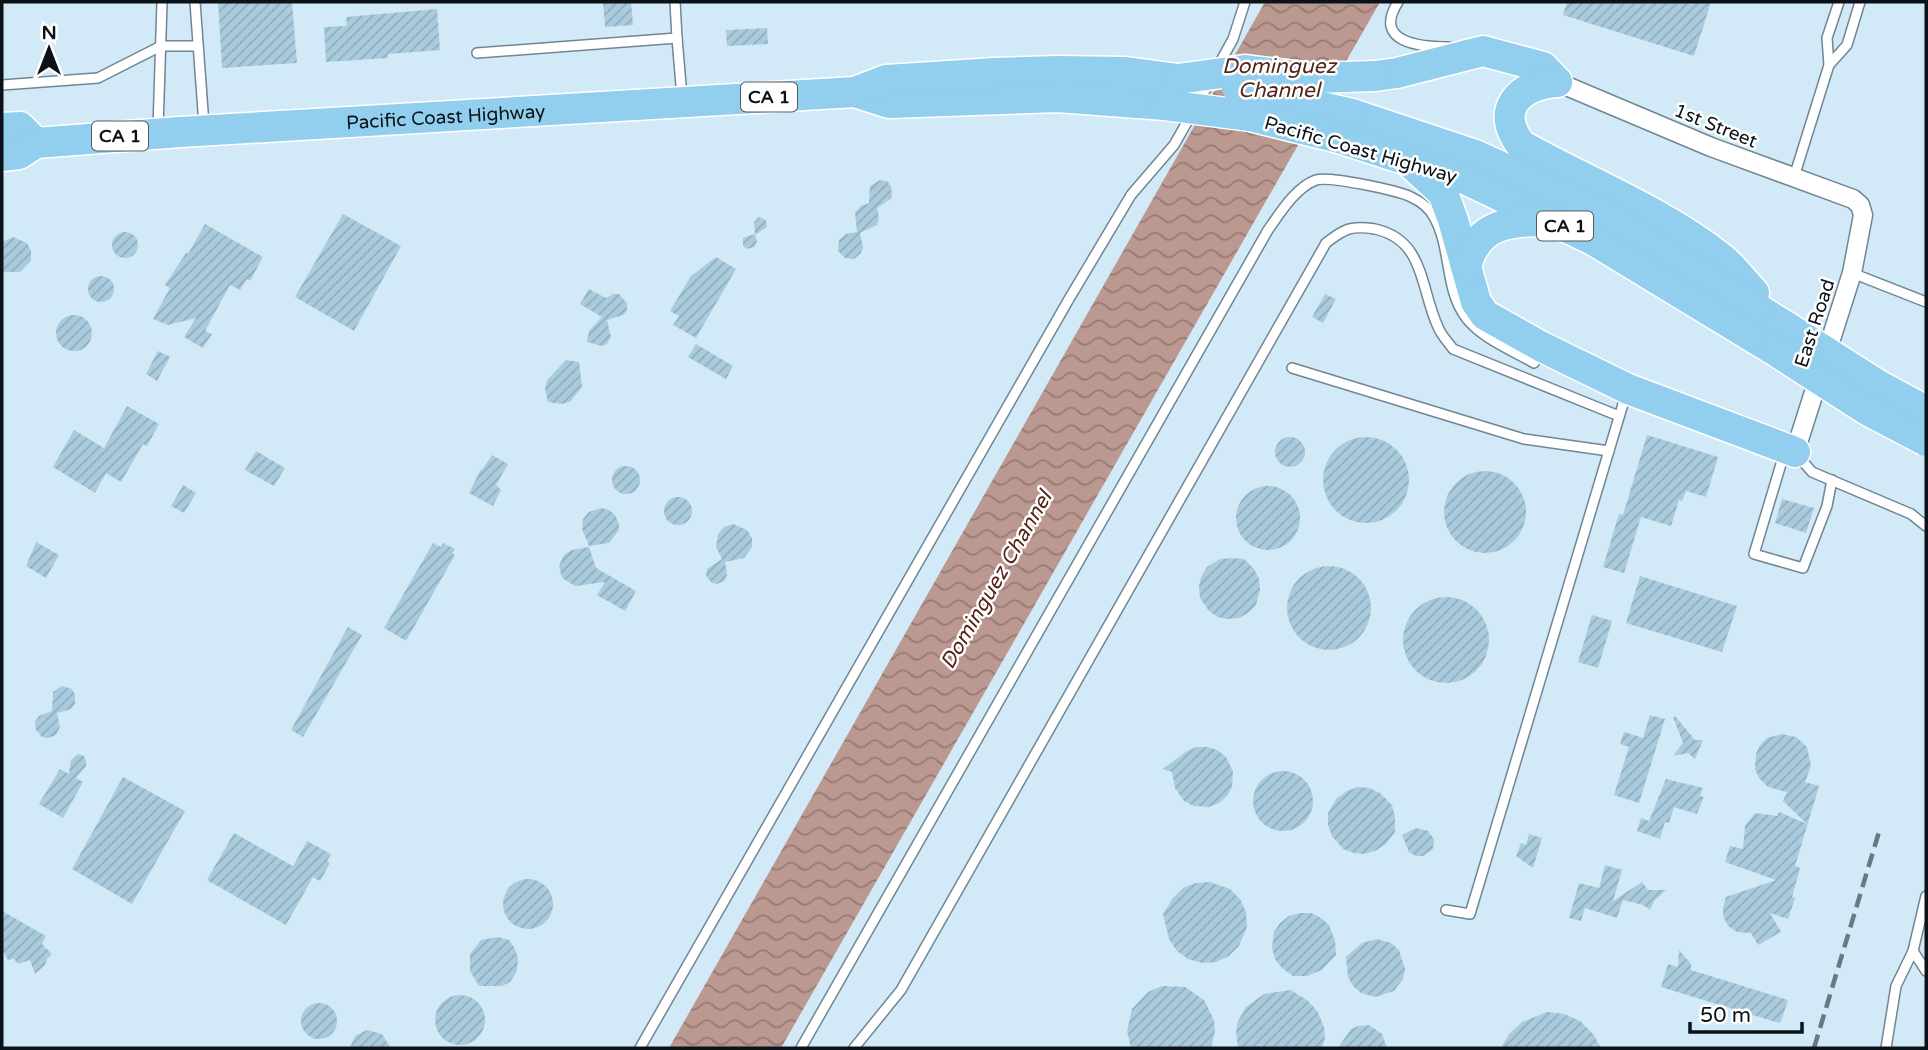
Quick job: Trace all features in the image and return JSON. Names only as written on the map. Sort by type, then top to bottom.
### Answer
[{"type":"highway","points":[[1178,79],[1244,71],[1312,78],[1375,76],[1483,51],[1543,67],[1557,82]]},
{"type":"highway","name":"Pacific Coast Highway","points":[[16,142],[855,92],[886,80],[959,88],[996,86],[1058,71],[1126,72],[1178,79],[1266,93],[1346,126],[1408,161],[1465,179],[1555,221],[1926,411]]},
{"type":"highway","points":[[1557,82],[1532,87],[1519,94],[1514,101],[1510,121],[1513,134],[1521,145],[1646,211],[1722,258],[1778,337]]},
{"type":"highway","name":"Pacific Coast Highway","points":[[996,86],[1057,97],[1165,105],[1250,117],[1346,126],[1475,155],[1606,215],[1778,337],[1867,410],[1926,441]]},
{"type":"highway","points":[[1408,161],[1443,193],[1476,302],[1485,315],[1542,347],[1623,403],[1790,451]]},
{"type":"highway","points":[[1466,267],[1470,250],[1496,228],[1518,221],[1555,221]]},
{"type":"street","name":"1st Street","points":[[1557,82],[1711,147],[1853,199],[1860,205]]},
{"type":"street","name":"East Road","points":[[1790,451],[1852,272],[1863,215],[1860,205]]},
{"type":"lane","points":[[158,133],[162,2]]},
{"type":"lane","points":[[195,2],[205,130]]},
{"type":"lane","points":[[675,2],[682,102]]},
{"type":"lane","points":[[640,1048],[1076,288],[1131,195],[1174,145],[1233,39],[1245,2]]},
{"type":"lane","points":[[1398,2],[1391,24],[1394,33],[1400,38],[1421,47],[1458,47],[1483,51]]},
{"type":"lane","points":[[1794,177],[1829,65],[1827,38],[1839,2]]},
{"type":"lane","points":[[1829,65],[1847,45],[1860,2]]},
{"type":"lane","points":[[477,53],[677,38]]},
{"type":"lane","points":[[2,85],[98,78],[161,46],[198,46]]},
{"type":"lane","points":[[801,1048],[1268,230],[1301,190],[1313,181],[1329,178],[1405,194],[1420,202],[1437,222],[1454,293],[1467,319],[1490,338],[1534,363],[1542,347]]},
{"type":"lane","points":[[853,1048],[901,990],[1326,243],[1345,228],[1364,227],[1390,233],[1409,246],[1438,329],[1453,349],[1623,403],[1469,914],[1446,910]]},
{"type":"lane","points":[[1852,272],[1926,302]]},
{"type":"lane","points":[[1292,368],[1524,439],[1609,451]]},
{"type":"lane","points":[[1832,481],[1827,506],[1803,568],[1754,554],[1790,451],[1812,472],[1911,514],[1926,526]]},
{"type":"lane","points":[[1886,1048],[1896,986],[1913,951],[1926,896]]},
{"type":"lane","points":[[1913,951],[1926,971]]},
{"type":"water","name":"Dominguez Channel","points":[[1265,2],[1380,2],[781,1048],[669,1048]]},
{"type":"building","points":[[218,2],[292,2],[297,63],[222,68]]},
{"type":"building","points":[[603,2],[631,2],[633,25],[605,27]]},
{"type":"building","points":[[1567,2],[1711,2],[1694,56],[1563,15]]},
{"type":"building","points":[[437,9],[440,50],[388,54],[388,58],[326,62],[324,27],[347,26],[346,17]]},
{"type":"building","points":[[767,28],[768,44],[727,46],[726,30]]},
{"type":"building","points":[[880,180],[887,181],[891,186],[892,198],[877,208],[877,225],[860,233],[863,247],[861,253],[854,259],[845,258],[838,251],[839,240],[846,234],[857,232],[855,212],[869,203],[870,186]]},
{"type":"building","points":[[343,214],[401,246],[354,331],[295,297]]},
{"type":"building","points":[[759,217],[766,220],[767,227],[755,235],[757,242],[754,247],[746,249],[743,238],[755,234],[754,222]]},
{"type":"building","points":[[205,224],[263,257],[250,281],[247,279],[240,290],[230,285],[205,331],[212,334],[203,348],[184,337],[196,318],[168,325],[153,319],[170,288],[165,285],[186,253],[188,254]]},
{"type":"building","points":[[125,232],[134,236],[138,245],[134,254],[125,258],[116,254],[112,245],[116,236]]},
{"type":"building","points":[[13,237],[27,243],[31,251],[31,261],[20,272],[2,272],[2,242]]},
{"type":"building","points":[[716,257],[736,269],[696,338],[673,325],[679,316],[670,311],[691,276]]},
{"type":"building","points":[[101,276],[110,280],[114,289],[110,298],[101,302],[92,298],[88,289],[92,280]]},
{"type":"building","points":[[589,289],[606,298],[619,294],[627,303],[627,311],[623,315],[607,320],[611,337],[607,344],[602,346],[587,342],[589,331],[602,317],[580,304]]},
{"type":"building","points":[[1325,294],[1336,299],[1323,323],[1312,317]]},
{"type":"building","points":[[74,315],[87,320],[92,333],[87,346],[74,351],[61,346],[56,333],[61,320]]},
{"type":"building","points":[[696,344],[733,366],[726,379],[688,357]]},
{"type":"building","points":[[158,351],[170,357],[157,381],[146,374]]},
{"type":"building","points":[[566,360],[579,362],[582,387],[570,402],[548,402],[545,389],[547,380]]},
{"type":"building","points":[[127,406],[159,424],[147,446],[143,444],[121,482],[106,473],[95,493],[53,467],[74,430],[104,448]]},
{"type":"building","points":[[1647,435],[1718,457],[1706,497],[1686,491],[1682,501],[1679,500],[1671,526],[1641,517],[1624,573],[1603,567],[1619,514],[1623,515]]},
{"type":"building","points":[[1290,437],[1296,438],[1304,446],[1304,458],[1296,466],[1290,467],[1284,466],[1276,458],[1275,452],[1276,446],[1284,438]]},
{"type":"building","points":[[1366,437],[1390,444],[1402,456],[1409,480],[1402,504],[1390,516],[1366,523],[1342,516],[1330,504],[1323,480],[1330,456],[1342,444]]},
{"type":"building","points":[[256,451],[285,468],[274,486],[245,470]]},
{"type":"building","points":[[492,455],[508,464],[496,485],[501,490],[493,506],[469,493],[481,469]]},
{"type":"building","points":[[626,466],[636,470],[640,480],[636,490],[626,494],[616,490],[612,480],[616,470]]},
{"type":"building","points":[[1477,471],[1493,471],[1508,478],[1519,489],[1526,504],[1523,528],[1514,541],[1493,553],[1477,553],[1462,546],[1451,535],[1444,520],[1444,504],[1451,489],[1462,478]]},
{"type":"building","points":[[183,485],[196,493],[184,513],[171,506]]},
{"type":"building","points":[[1268,486],[1286,492],[1294,500],[1300,518],[1294,536],[1286,544],[1268,550],[1250,544],[1242,536],[1236,518],[1242,500],[1250,492]]},
{"type":"building","points":[[678,497],[688,501],[692,511],[688,521],[678,525],[668,521],[664,511],[668,501]]},
{"type":"building","points":[[1782,499],[1814,508],[1806,533],[1775,523]]},
{"type":"building","points":[[601,508],[615,515],[619,530],[609,543],[589,546],[582,529],[583,519],[589,512]]},
{"type":"building","points":[[733,524],[747,530],[752,538],[752,547],[744,558],[725,562],[727,575],[724,581],[712,583],[706,576],[707,569],[722,559],[716,547],[718,534],[724,527]]},
{"type":"building","points":[[36,542],[59,555],[46,578],[26,566]]},
{"type":"building","points":[[433,543],[441,547],[443,543],[455,549],[452,554],[455,555],[406,641],[384,628]]},
{"type":"building","points":[[589,547],[596,568],[636,591],[625,611],[597,595],[605,582],[575,586],[562,578],[559,566],[564,555],[572,550]]},
{"type":"building","points":[[1220,559],[1244,559],[1254,569],[1260,590],[1256,605],[1248,613],[1239,618],[1228,619],[1209,611],[1200,598],[1199,587],[1207,567]]},
{"type":"building","points":[[1321,566],[1337,566],[1353,573],[1364,584],[1371,600],[1368,624],[1359,638],[1337,650],[1321,650],[1305,643],[1294,632],[1287,616],[1287,600],[1294,584],[1305,573]]},
{"type":"building","points":[[1640,576],[1737,606],[1722,652],[1626,623]]},
{"type":"building","points":[[1446,597],[1470,604],[1482,616],[1489,640],[1482,664],[1470,676],[1446,683],[1422,676],[1410,664],[1403,640],[1410,616],[1422,604]]},
{"type":"building","points":[[1592,615],[1612,621],[1598,668],[1578,662]]},
{"type":"building","points":[[348,627],[362,635],[303,737],[291,730]]},
{"type":"building","points":[[62,686],[72,689],[75,704],[71,709],[57,713],[60,727],[56,735],[42,737],[36,730],[35,722],[39,716],[52,711],[53,692]]},
{"type":"building","points":[[1650,715],[1665,719],[1639,803],[1614,795],[1629,747],[1620,744],[1624,732],[1643,738]]},
{"type":"building","points":[[1675,716],[1695,740],[1703,740],[1695,759],[1688,753],[1673,756],[1683,743],[1673,717]]},
{"type":"building","points":[[1782,734],[1796,737],[1807,747],[1811,766],[1805,782],[1819,786],[1795,866],[1800,868],[1788,919],[1770,913],[1781,932],[1758,945],[1751,933],[1737,932],[1728,926],[1723,916],[1726,897],[1776,880],[1725,862],[1730,846],[1743,849],[1745,826],[1755,813],[1777,816],[1779,812],[1807,824],[1783,801],[1787,792],[1768,787],[1755,769],[1760,745],[1767,738]]},
{"type":"building","points":[[1197,747],[1217,750],[1226,757],[1233,771],[1232,787],[1227,796],[1209,807],[1194,806],[1184,801],[1175,788],[1172,772],[1163,769]]},
{"type":"building","points":[[78,754],[84,756],[86,761],[86,766],[76,778],[83,782],[63,818],[39,804],[60,769],[69,774],[71,760]]},
{"type":"building","points":[[1283,771],[1300,776],[1308,784],[1313,801],[1308,818],[1300,826],[1283,831],[1266,826],[1258,818],[1253,801],[1258,784],[1266,776]]},
{"type":"building","points":[[123,777],[185,811],[132,904],[72,869]]},
{"type":"building","points":[[1666,779],[1703,788],[1700,796],[1704,797],[1697,814],[1674,807],[1669,823],[1665,822],[1660,839],[1637,831],[1641,818],[1649,821]]},
{"type":"building","points":[[1358,787],[1380,793],[1392,805],[1395,817],[1395,832],[1386,844],[1365,854],[1343,849],[1332,836],[1328,825],[1328,813],[1337,798]]},
{"type":"building","points":[[1416,828],[1428,831],[1434,839],[1433,849],[1423,856],[1409,852],[1402,835]]},
{"type":"building","points":[[234,833],[293,866],[307,841],[331,854],[327,861],[330,863],[320,881],[313,877],[286,925],[207,880]]},
{"type":"building","points":[[1529,834],[1542,838],[1533,868],[1516,856],[1521,843],[1526,845]]},
{"type":"building","points":[[1605,865],[1622,870],[1613,901],[1642,882],[1648,890],[1666,890],[1654,901],[1650,910],[1643,905],[1623,900],[1617,918],[1585,908],[1581,921],[1569,918],[1579,883],[1599,888]]},
{"type":"building","points":[[528,879],[546,886],[553,904],[546,922],[528,929],[510,922],[503,904],[510,886]]},
{"type":"building","points":[[1210,882],[1230,889],[1240,899],[1246,912],[1247,927],[1239,946],[1229,956],[1216,962],[1202,963],[1188,959],[1177,951],[1169,939],[1163,914],[1183,888]]},
{"type":"building","points":[[2,911],[46,936],[42,944],[52,954],[35,974],[30,960],[18,964],[14,959],[8,960],[2,950]]},
{"type":"building","points":[[1311,913],[1329,925],[1335,941],[1336,955],[1322,970],[1307,976],[1293,976],[1275,959],[1272,948],[1274,932],[1280,923],[1289,916]]},
{"type":"building","points":[[498,937],[509,940],[515,949],[518,958],[517,971],[510,982],[502,986],[479,986],[470,971],[470,954],[481,940]]},
{"type":"building","points":[[1377,939],[1391,943],[1399,950],[1405,969],[1403,979],[1394,991],[1375,997],[1361,993],[1353,986],[1348,977],[1346,957],[1362,943]]},
{"type":"building","points":[[1679,950],[1691,964],[1691,970],[1788,1000],[1781,1021],[1779,1023],[1661,987],[1668,964],[1678,967]]},
{"type":"building","points":[[1162,986],[1185,987],[1204,1000],[1214,1020],[1215,1031],[1211,1048],[1131,1048],[1127,1031],[1132,1009],[1148,992]]},
{"type":"building","points":[[1291,990],[1308,1001],[1318,1012],[1324,1027],[1322,1048],[1238,1048],[1238,1021],[1246,1007],[1264,994]]},
{"type":"building","points":[[460,995],[478,1002],[485,1020],[478,1038],[460,1045],[442,1038],[435,1020],[442,1002]]},
{"type":"building","points":[[319,1003],[331,1009],[337,1021],[331,1033],[319,1039],[307,1033],[301,1021],[307,1009]]},
{"type":"building","points":[[1547,1012],[1564,1014],[1580,1021],[1593,1034],[1601,1048],[1501,1048],[1509,1034],[1522,1022]]},
{"type":"building","points":[[1369,1025],[1382,1034],[1387,1048],[1338,1048],[1351,1029]]},
{"type":"building","points":[[367,1030],[382,1034],[391,1048],[350,1048],[355,1036]]},
{"type":"railway","points":[[1814,1048],[1879,832]]}]
